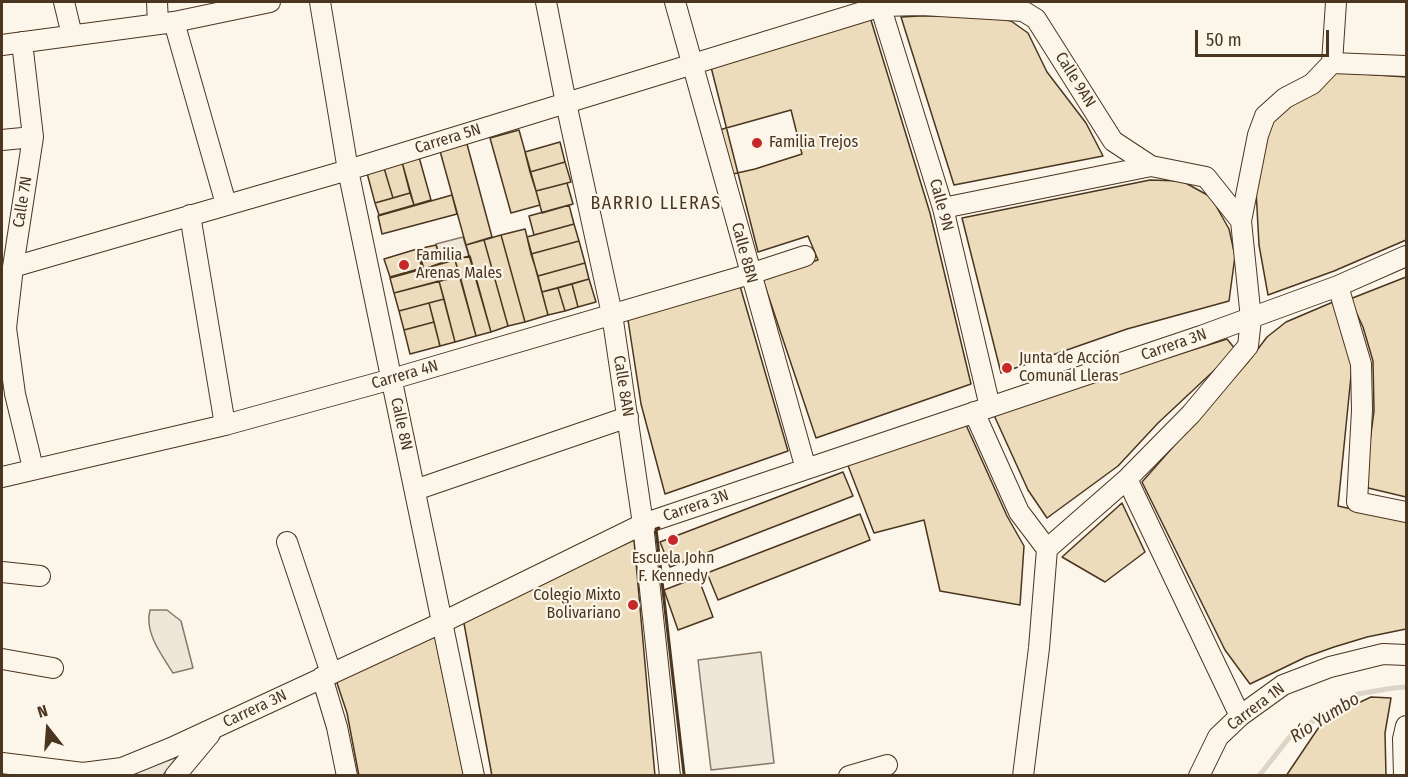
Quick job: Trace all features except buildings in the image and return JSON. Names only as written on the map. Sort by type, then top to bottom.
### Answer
[{"type":"street","points":[[64,2],[72,35]]},
{"type":"street","points":[[157,2],[226,204]]},
{"type":"street","points":[[2,45],[166,23],[222,7],[270,2]]},
{"type":"street","name":"Calle 8N","points":[[320,2],[348,170],[474,776]]},
{"type":"street","name":"Calle 8AN","points":[[546,2],[612,314],[643,524],[670,776]]},
{"type":"street","name":"Calle 8BN","points":[[675,2],[806,469]]},
{"type":"street","points":[[1023,776],[1039,648],[1047,549],[1127,479],[1191,414],[1248,346],[1251,319],[1240,221],[1258,135],[1265,116],[1285,98],[1312,84],[1332,63],[1336,2]]},
{"type":"street","name":"Carrera 5N","points":[[13,267],[348,170],[694,64],[879,3]]},
{"type":"street","name":"Calle 9AN","points":[[879,3],[1023,11],[1036,19],[1113,141],[1151,166],[1206,177],[1240,221]]},
{"type":"street","name":"Calle 9N","points":[[879,3],[943,208],[982,410],[1019,512],[1047,549]]},
{"type":"street","name":"Calle 7N","points":[[22,42],[33,137],[6,328],[15,394],[33,468]]},
{"type":"street","points":[[1332,63],[1407,66]]},
{"type":"street","points":[[2,140],[33,137]]},
{"type":"street","points":[[943,208],[1151,166]]},
{"type":"street","points":[[190,215],[225,425]]},
{"type":"street","name":"Carrera 4N","points":[[2,477],[225,425],[392,379],[805,256]]},
{"type":"street","name":"Carrera 3N","points":[[2,763],[86,774],[122,768],[171,748],[441,623],[643,524],[1251,319],[1338,286],[1407,256]]},
{"type":"street","points":[[1338,286],[1361,364],[1362,410],[1356,502],[1407,512]]},
{"type":"street","points":[[415,490],[628,417]]},
{"type":"street","points":[[1127,479],[1240,716]]},
{"type":"street","points":[[287,542],[326,675],[347,776]]},
{"type":"street","points":[[2,572],[40,576]]},
{"type":"street","name":"Carrera 1N","points":[[1199,776],[1218,738],[1240,716],[1283,685],[1330,668],[1383,654],[1407,654]]},
{"type":"street","points":[[2,659],[53,668]]},
{"type":"street","points":[[175,776],[218,726]]},
{"type":"street","points":[[1404,776],[1403,738],[1407,726]]},
{"type":"street","points":[[849,776],[887,765]]},
{"type":"shaded area","points":[[463,237],[469,256],[442,263],[436,244]]},
{"type":"shaded area","points":[[150,610],[167,610],[181,621],[193,668],[173,673],[152,635]]},
{"type":"shaded area","points":[[761,652],[774,763],[711,770],[698,660]]},
{"type":"shaded area","points":[[177,757],[163,775],[127,775]]},
{"type":"waterway","name":"Río Yumbo","points":[[1259,776],[1292,734],[1358,694],[1406,687]]},
{"type":"wall","points":[[659,528],[656,529],[684,774]]},
{"type":"place","name":"Familia Trejos","points":[[757,143]]},
{"type":"place","name":"Familia Arenas Males","points":[[404,265]]},
{"type":"place","name":"Junta de Acción Comunal Lleras","points":[[1007,368]]},
{"type":"place","name":"Escuela John F. Kennedy","points":[[673,540]]},
{"type":"place","name":"Colegio Mixto Bolivariano","points":[[633,605]]},
{"type":"district","name":"BARRIO LLERAS","points":[[656,204]]}]
